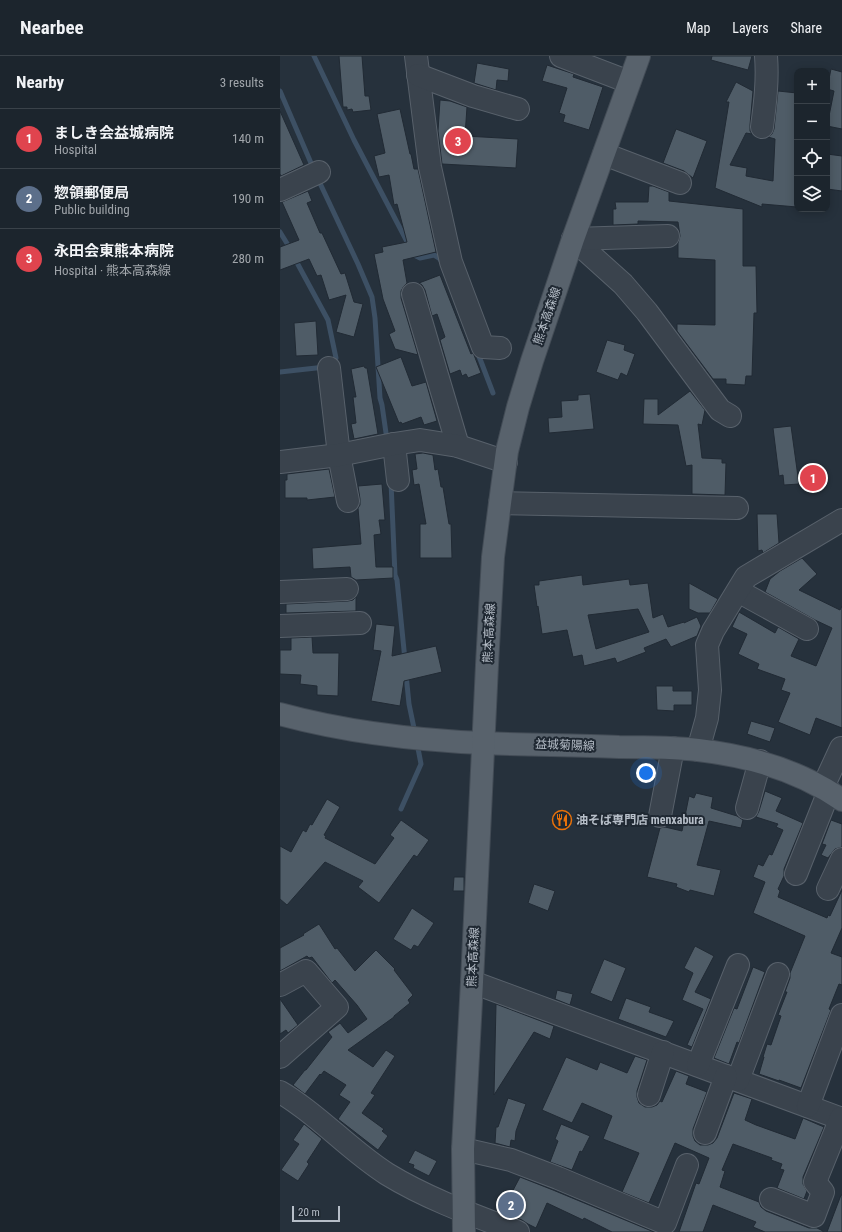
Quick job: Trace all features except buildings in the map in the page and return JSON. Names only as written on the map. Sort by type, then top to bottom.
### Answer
[{"type":"main road","name":"熊本高森線","points":[[463,1222],[463,1150],[483,743],[494,558],[506,462],[518,407],[529,369],[573,239],[639,56]]},
{"type":"main road","name":"益城菊陽線","points":[[280,714],[317,723],[373,733],[483,743],[698,750],[760,761],[800,776],[832,793]]},
{"type":"street","points":[[561,56],[629,82]]},
{"type":"street","points":[[762,127],[766,97],[766,56]]},
{"type":"street","points":[[417,66],[472,96],[518,109]]},
{"type":"street","points":[[417,66],[430,167],[451,262],[482,347],[500,348]]},
{"type":"street","points":[[604,154],[680,183]]},
{"type":"street","points":[[280,190],[319,172]]},
{"type":"street","points":[[573,239],[668,236]]},
{"type":"street","points":[[573,239],[623,284],[647,312],[720,410],[730,416]]},
{"type":"street","points":[[413,294],[458,446]]},
{"type":"street","points":[[330,368],[338,455],[348,501]]},
{"type":"street","points":[[280,462],[338,455],[420,440],[458,446],[506,462]]},
{"type":"street","points":[[394,444],[398,480]]},
{"type":"street","points":[[500,503],[737,508]]},
{"type":"street","points":[[698,750],[707,718],[710,690],[707,645],[713,631],[746,577],[842,520]]},
{"type":"street","points":[[280,592],[347,589]]},
{"type":"street","points":[[738,591],[807,629]]},
{"type":"street","points":[[280,626],[360,623]]},
{"type":"street","points":[[660,816],[673,748]]},
{"type":"street","points":[[796,874],[832,793],[841,748]]},
{"type":"street","points":[[747,808],[760,761]]},
{"type":"street","points":[[828,889],[842,859]]},
{"type":"street","points":[[698,1065],[738,965]]},
{"type":"street","points":[[280,985],[306,971],[336,1007],[280,1057]]},
{"type":"street","points":[[705,1133],[732,1078],[778,974]]},
{"type":"street","points":[[472,982],[841,1118],[815,1182],[823,1192],[814,1216],[771,1199]]},
{"type":"street","points":[[808,1106],[842,1015]]},
{"type":"street","points":[[649,1095],[663,1052]]},
{"type":"street","points":[[283,1098],[305,1108],[365,1158],[387,1174],[431,1198],[463,1222],[518,1232]]},
{"type":"street","points":[[463,1150],[511,1160],[665,1223],[687,1165]]},
{"type":"waterway","points":[[314,56],[354,140],[414,255],[420,258],[434,255],[442,262]]},
{"type":"waterway","points":[[280,91],[314,170]]},
{"type":"waterway","points":[[318,179],[372,297],[375,318],[380,398],[387,440]]},
{"type":"waterway","points":[[280,232],[291,250]]},
{"type":"waterway","points":[[295,259],[328,320],[336,358],[332,365]]},
{"type":"waterway","points":[[477,351],[493,393]]},
{"type":"waterway","points":[[280,372],[325,367]]},
{"type":"waterway","points":[[391,482],[395,575],[397,580],[405,660]]},
{"type":"waterway","points":[[406,674],[409,704],[415,733]]},
{"type":"waterway","points":[[401,809],[421,764],[417,743]]},
{"type":"place","name":"永田会東熊本病院","points":[[458,141]]},
{"type":"place","name":"ましき会益城病院","points":[[813,478]]},
{"type":"place","name":"油そば専門店 menxabura","points":[[562,820]]},
{"type":"place","name":"惣領郵便局","points":[[511,1205]]}]
